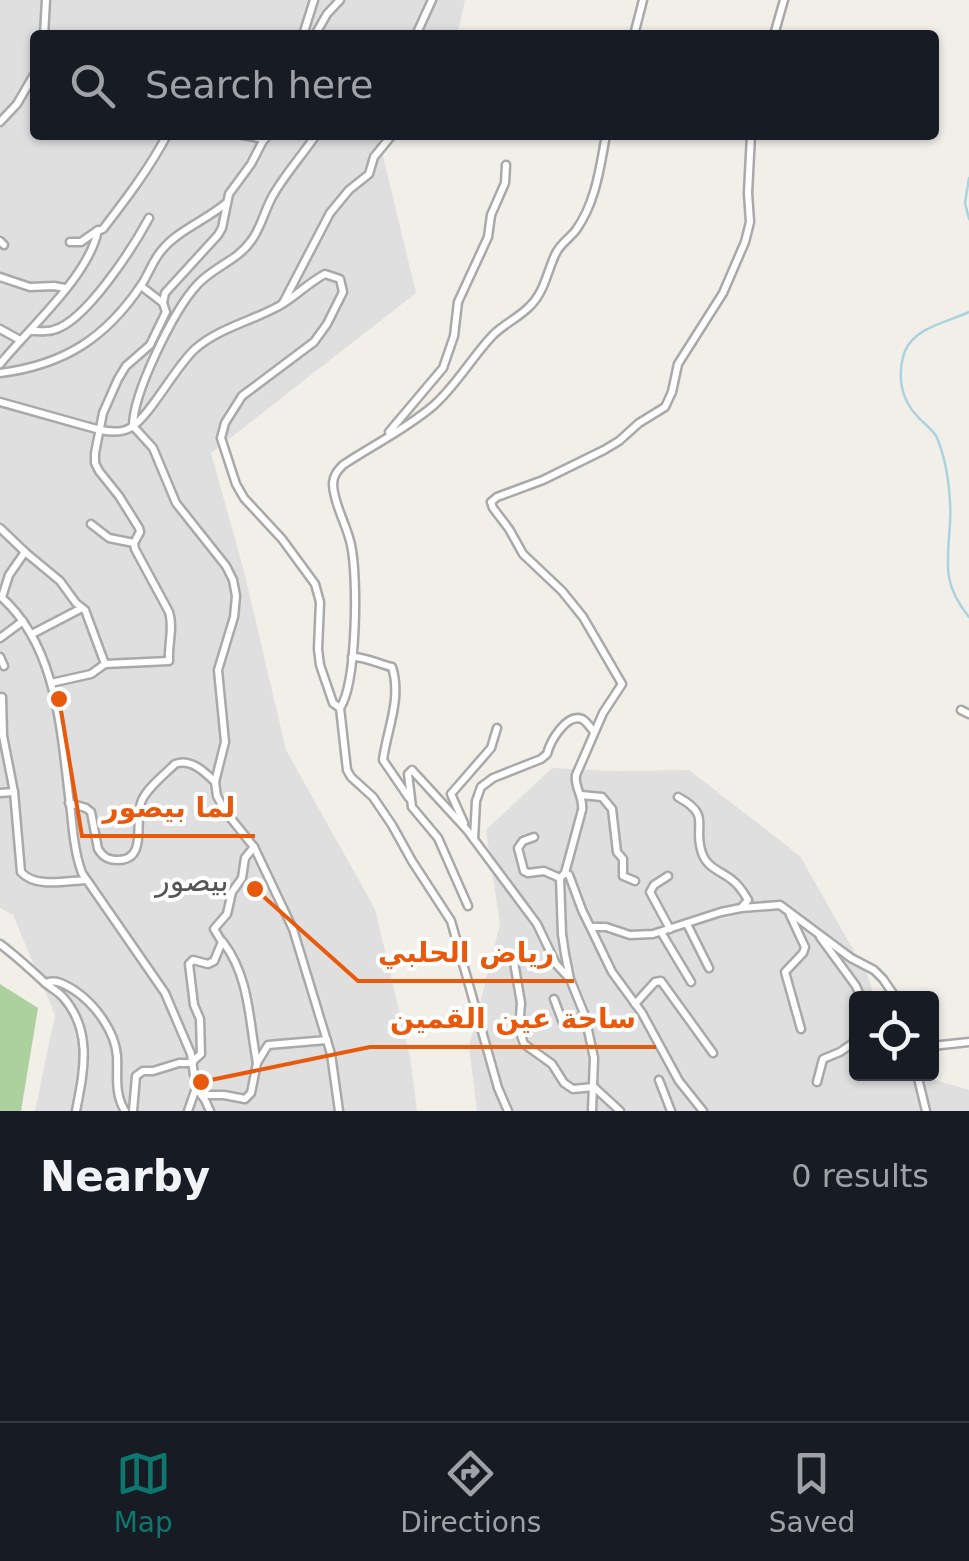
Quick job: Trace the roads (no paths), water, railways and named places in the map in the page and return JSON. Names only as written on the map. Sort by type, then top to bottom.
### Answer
[{"type":"street","points":[[44,30],[46,0]]},
{"type":"street","points":[[305,30],[314,0]]},
{"type":"street","points":[[318,30],[340,0]]},
{"type":"street","points":[[418,30],[432,0]]},
{"type":"street","points":[[635,30],[643,0]]},
{"type":"street","points":[[775,30],[784,0]]},
{"type":"street","points":[[0,122],[30,84]]},
{"type":"street","points":[[70,242],[82,242],[102,229],[164,140]]},
{"type":"street","points":[[162,303],[172,284],[218,235],[229,194],[264,140]]},
{"type":"street","points":[[312,140],[273,194],[254,238],[241,253],[197,284],[182,304],[139,395],[133,418],[134,426],[152,448],[176,503],[233,580],[235,612],[218,670],[225,742],[215,782],[217,796],[254,846],[293,929],[334,1067],[339,1111]]},
{"type":"street","points":[[283,304],[319,230],[349,190],[369,174],[374,157],[388,140]]},
{"type":"street","points":[[508,1111],[451,922],[392,825],[347,770],[340,708],[348,690],[355,610],[352,549],[333,482],[334,474],[343,465],[436,404],[495,333],[540,294],[554,256],[576,230],[591,199],[605,140]]},
{"type":"street","points":[[592,1111],[594,1058],[585,1016],[570,978],[562,934],[562,876],[582,810],[576,775],[603,713],[622,684],[583,617],[523,554],[491,502],[604,450],[665,407],[678,364],[722,294],[746,242],[752,140]]},
{"type":"street","points":[[386,438],[443,368],[454,336],[458,302],[488,237],[491,215],[507,175],[506,165]]},
{"type":"street","points":[[0,373],[58,359],[92,341],[141,286],[160,252],[173,238],[225,204]]},
{"type":"street","points":[[28,331],[56,330],[77,314],[108,281],[150,218]]},
{"type":"street","points":[[2,359],[81,269],[98,231]]},
{"type":"street","points":[[0,402],[100,430],[116,432],[134,426],[197,347],[283,304],[325,274],[335,276],[343,285],[343,292],[328,324],[314,342],[242,396],[224,422],[221,438],[244,498],[282,539],[314,584],[320,602],[320,665],[333,704],[340,708]]},
{"type":"street","points":[[0,277],[30,287],[65,288]]},
{"type":"street","points":[[134,543],[139,528],[95,463],[94,453],[118,379],[126,366],[150,346],[166,312],[162,303],[141,286]]},
{"type":"street","points":[[0,328],[20,340]]},
{"type":"street","points":[[91,524],[109,538],[134,543]]},
{"type":"street","points":[[0,528],[58,579],[82,608],[104,664]]},
{"type":"street","points":[[50,683],[91,674],[104,664],[169,661],[171,618],[134,543]]},
{"type":"street","points":[[25,552],[8,575],[1,597],[32,634],[50,683],[76,853],[85,880],[158,981],[174,1012],[193,1062],[199,1091],[210,1111]]},
{"type":"street","points":[[32,634],[82,608]]},
{"type":"street","points":[[0,638],[24,621]]},
{"type":"street","points":[[0,657],[4,666]]},
{"type":"street","points":[[352,657],[366,657],[392,667],[396,698],[383,760],[410,798]]},
{"type":"street","points":[[2,698],[3,736],[14,792],[22,874],[38,881],[85,880]]},
{"type":"street","points":[[474,840],[477,794],[486,781],[542,758],[569,720],[584,720],[594,732]]},
{"type":"street","points":[[467,830],[450,794],[491,748],[497,728]]},
{"type":"street","points":[[69,803],[91,812],[101,854],[123,860],[138,846],[142,801],[174,764],[182,761],[196,766],[215,782]]},
{"type":"street","points":[[468,906],[438,838],[412,807],[408,774],[412,770],[467,830],[537,924],[556,964],[570,978]]},
{"type":"street","points":[[0,793],[14,792]]},
{"type":"street","points":[[580,795],[602,796],[612,809],[623,876],[635,881]]},
{"type":"street","points":[[678,797],[694,805],[700,820],[702,852],[709,866],[733,881],[748,900],[742,908]]},
{"type":"street","points":[[534,836],[518,848],[524,871],[569,875],[612,972],[679,1080],[703,1111]]},
{"type":"street","points":[[199,1091],[242,1100],[252,1090],[257,1062],[246,992],[237,966],[214,929],[227,914],[232,892],[242,878],[245,858],[254,846]]},
{"type":"street","points":[[668,876],[654,884],[650,892],[670,929]]},
{"type":"street","points":[[592,927],[653,934],[742,908],[780,906],[851,958],[874,970],[890,991]]},
{"type":"street","points":[[788,910],[805,947],[785,972],[801,1029]]},
{"type":"street","points":[[687,924],[709,968]]},
{"type":"street","points":[[661,932],[691,982]]},
{"type":"street","points":[[817,932],[858,991]]},
{"type":"street","points":[[133,1111],[139,1073],[193,1062],[201,1054],[200,1019],[194,1007],[189,964],[193,960],[212,963],[222,942]]},
{"type":"street","points":[[0,944],[66,1001],[82,1031],[84,1063],[76,1111]]},
{"type":"street","points":[[514,962],[524,1044],[552,1064],[564,1083],[573,1089],[594,1088],[620,1111]]},
{"type":"street","points":[[45,982],[55,980],[74,990],[93,1006],[107,1027],[117,1058],[117,1098],[124,1111]]},
{"type":"street","points":[[635,1004],[655,982],[661,981],[712,1053]]},
{"type":"street","points":[[554,999],[563,1024],[585,1016]]},
{"type":"street","points":[[257,1062],[271,1044],[327,1040]]},
{"type":"street","points":[[939,1045],[969,1042]]},
{"type":"street","points":[[817,1082],[823,1059],[849,1046]]},
{"type":"street","points":[[659,1080],[671,1111]]},
{"type":"street","points":[[919,1081],[926,1111]]},
{"type":"street","points":[[188,1111],[199,1091]]},
{"type":"waterway","points":[[969,178],[965,203],[969,219]]},
{"type":"waterway","points":[[969,312],[916,336],[905,351],[901,368],[907,401],[936,435],[942,453],[950,502],[948,572],[954,593],[969,617]]},
{"type":"place","name":"لما بيصور","points":[[59,699]]},
{"type":"place","name":"رياض الحلبي","points":[[255,889]]},
{"type":"place","name":"ساحة عين القمين","points":[[201,1082]]},
{"type":"district","name":"بيصور","points":[[192,881]]}]
